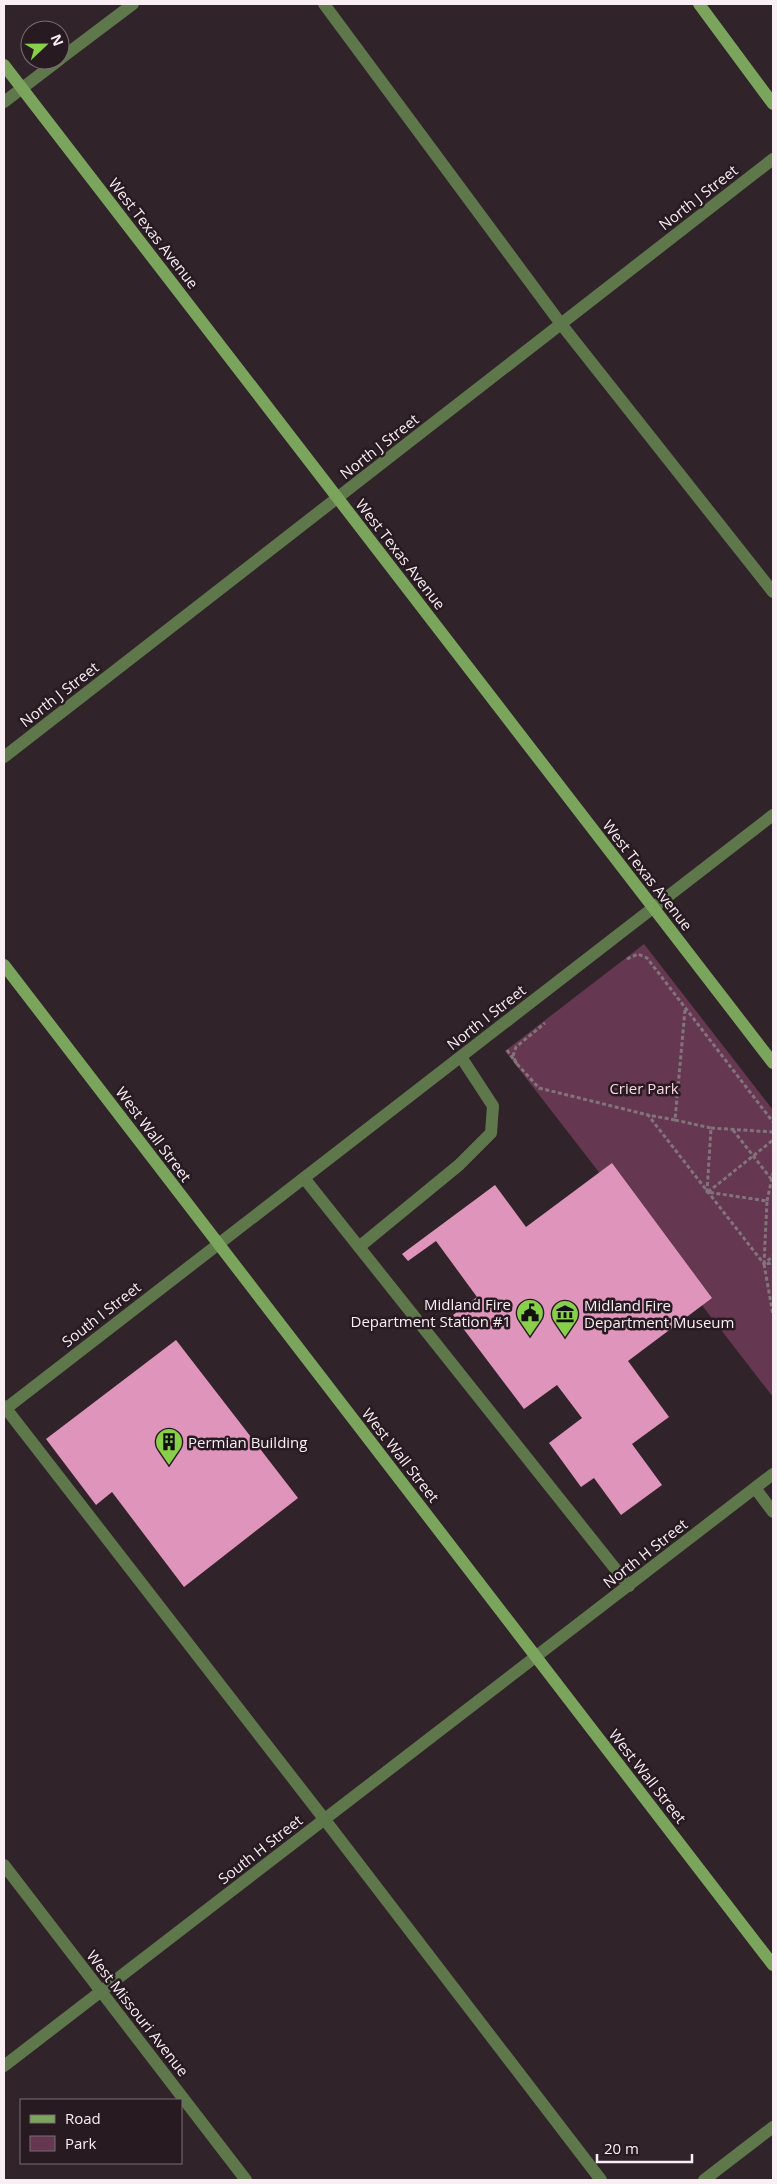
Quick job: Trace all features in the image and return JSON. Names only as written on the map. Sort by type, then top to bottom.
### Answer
[{"type":"main road","points":[[698,4],[773,104]]},
{"type":"main road","name":"West Texas Avenue","points":[[4,65],[773,1063]]},
{"type":"main road","name":"West Wall Street","points":[[4,964],[773,1965]]},
{"type":"street","points":[[70,52],[133,4]]},
{"type":"street","points":[[324,4],[561,324],[773,592]]},
{"type":"street","points":[[4,102],[46,70]]},
{"type":"street","name":"North J Street","points":[[4,757],[773,159]]},
{"type":"street","name":"North I Street","points":[[219,1245],[773,815]]},
{"type":"street","points":[[359,1247],[459,1164],[491,1133],[494,1106],[461,1057]]},
{"type":"street","points":[[304,1178],[629,1586]]},
{"type":"street","name":"South I Street","points":[[4,1408],[219,1245]]},
{"type":"street","points":[[4,1408],[325,1820],[601,2180]]},
{"type":"street","name":"North H Street","points":[[536,1657],[773,1474]]},
{"type":"street","points":[[755,1488],[773,1512]]},
{"type":"street","name":"South H Street","points":[[4,2066],[536,1657]]},
{"type":"street","name":"West Missouri Avenue","points":[[4,1864],[246,2180]]},
{"type":"street","points":[[704,2180],[773,2127]]},
{"type":"path","points":[[623,963],[638,954],[646,958],[773,1122]]},
{"type":"path","points":[[675,1120],[685,1009]]},
{"type":"path","points":[[517,1064],[513,1056],[516,1047],[551,1019]]},
{"type":"path","points":[[494,1032],[517,1064],[538,1088],[648,1115],[711,1128],[773,1132]]},
{"type":"path","points":[[648,1115],[764,1264]]},
{"type":"path","points":[[707,1192],[711,1128]]},
{"type":"path","points":[[733,1130],[772,1180]]},
{"type":"path","points":[[707,1192],[773,1140]]},
{"type":"path","points":[[773,1173],[767,1201],[764,1264],[773,1315]]},
{"type":"path","points":[[707,1192],[767,1201]]},
{"type":"path","points":[[764,1264],[773,1256]]},
{"type":"path","points":[[764,1264],[773,1263]]},
{"type":"green space","name":"Crier Park","points":[[644,944],[773,1110],[773,1397],[505,1051]]},
{"type":"building","name":"Midland Fire Department Museum","points":[[612,1163],[712,1298],[628,1361],[669,1417],[632,1444],[662,1485],[621,1515],[594,1478],[581,1487],[549,1443],[582,1418],[557,1385],[524,1409],[453,1315],[477,1297],[436,1241],[408,1261],[402,1254],[495,1185],[526,1227]]},
{"type":"building","name":"Permian Building","points":[[176,1340],[298,1498],[184,1587],[112,1492],[96,1505],[46,1439]]},
{"type":"place","name":"Midland Fire Department Station #1","points":[[530,1337]]},
{"type":"place","name":"Midland Fire Department Museum","points":[[565,1338]]},
{"type":"place","name":"Permian Building","points":[[169,1466]]}]
